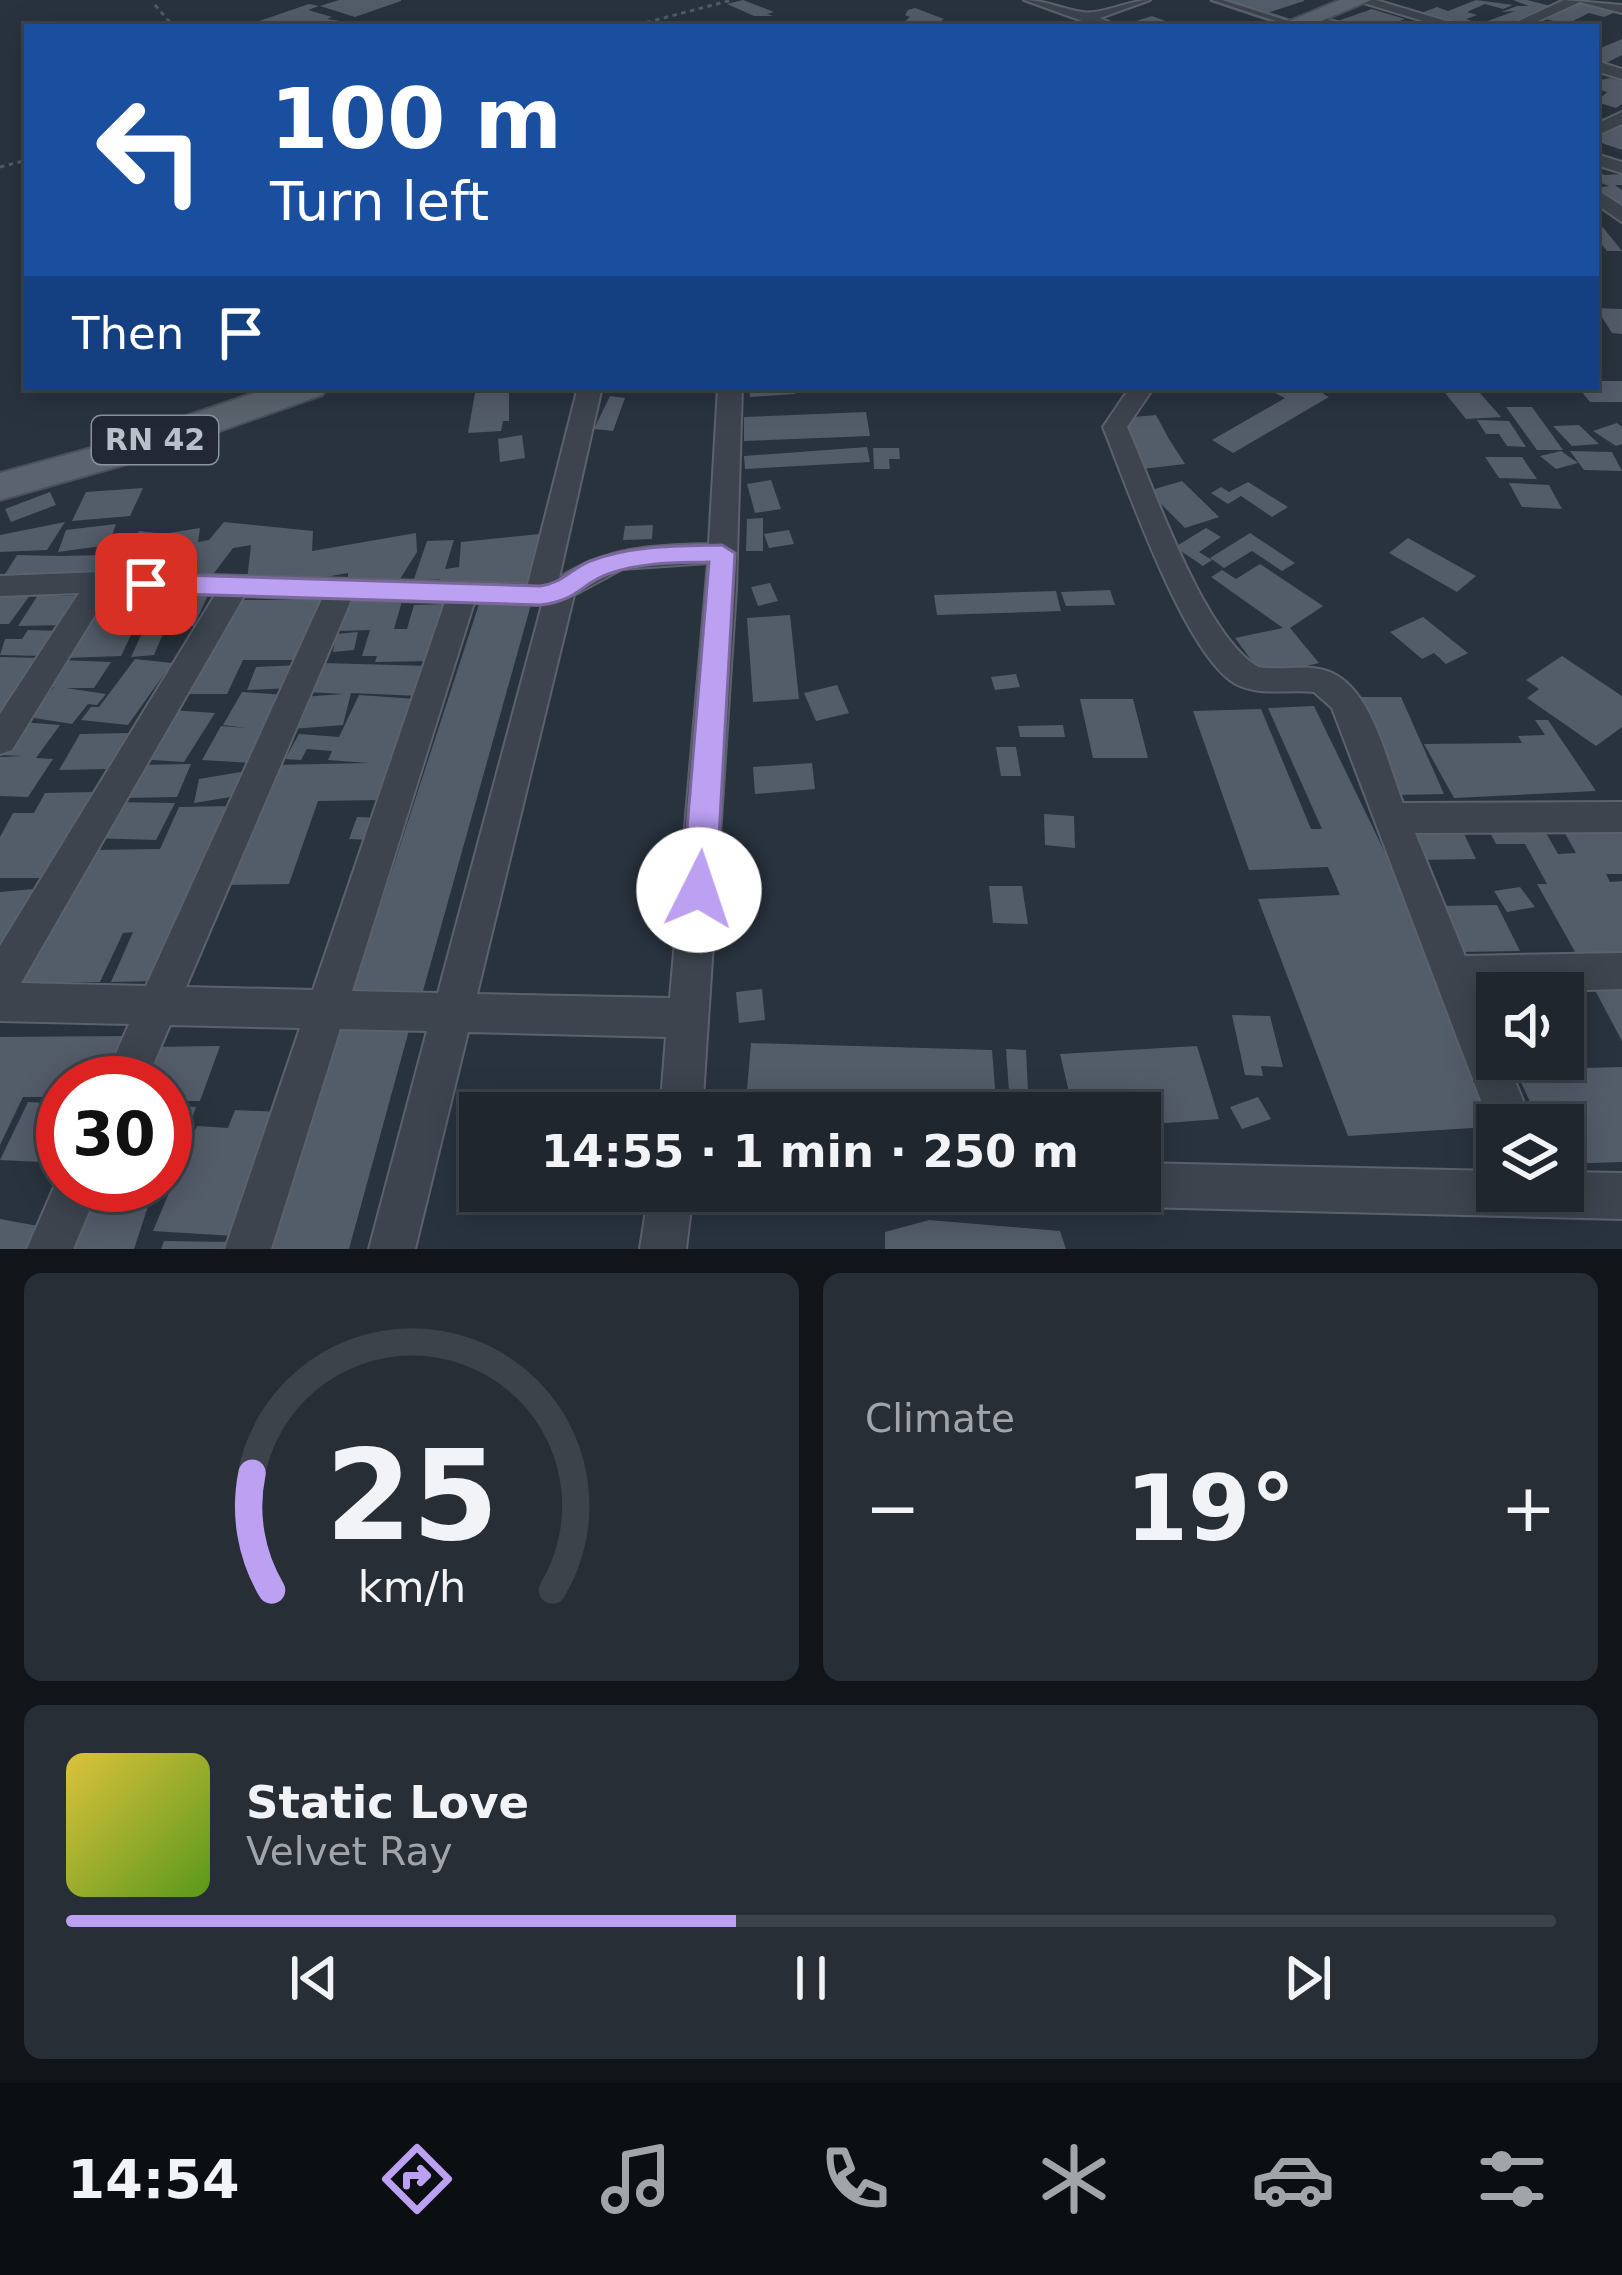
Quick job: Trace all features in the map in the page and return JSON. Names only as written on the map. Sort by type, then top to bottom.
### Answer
[{"type":"main road","points":[[1297,23],[1361,0]]},
{"type":"main road","name":"RN 42","points":[[0,487],[110,456],[300,390]]},
{"type":"street","points":[[1031,0],[1104,24]]},
{"type":"street","points":[[1087,18],[1143,0]]},
{"type":"street","points":[[1361,0],[1448,24]]},
{"type":"street","points":[[1521,24],[1575,0]]},
{"type":"street","points":[[1586,0],[1622,9]]},
{"type":"street","points":[[392,1249],[453,1014],[550,594],[589,390]]},
{"type":"street","points":[[683,1092],[730,390]]},
{"type":"street","points":[[1140,390],[1115,427],[1216,651],[1252,681],[1280,683],[1315,676],[1335,686],[1346,702],[1503,1104]]},
{"type":"street","points":[[0,586],[101,582],[550,594],[608,563],[637,556],[722,553]]},
{"type":"street","points":[[0,741],[101,582]]},
{"type":"street","points":[[0,982],[235,586]]},
{"type":"street","points":[[136,1056],[340,588]]},
{"type":"street","points":[[248,1249],[463,593]]},
{"type":"street","points":[[1392,818],[1622,818]]},
{"type":"street","points":[[1454,975],[1622,971]]},
{"type":"street","points":[[0,1002],[690,1018]]},
{"type":"street","points":[[1161,1185],[1476,1192]]},
{"type":"street","points":[[1584,1195],[1622,1196]]},
{"type":"street","points":[[50,1249],[66,1212]]},
{"type":"street","points":[[663,1249],[668,1212]]},
{"type":"lane","points":[[1215,0],[1297,23]]},
{"type":"path","points":[[640,24],[732,0]]},
{"type":"path","points":[[155,4],[172,24]]},
{"type":"building","points":[[339,0],[401,1],[355,17],[320,6]]},
{"type":"building","points":[[743,0],[774,12],[767,14],[773,16],[754,16],[727,4]]},
{"type":"building","points":[[1227,0],[1304,0],[1304,1],[1267,13]]},
{"type":"building","points":[[1476,0],[1513,5],[1503,9],[1485,4],[1467,12],[1477,15],[1466,19],[1481,24],[1460,24],[1421,13],[1437,7],[1448,11]]},
{"type":"building","points":[[1513,0],[1551,6],[1510,24],[1485,22],[1517,6],[1529,6]]},
{"type":"building","points":[[1581,2],[1618,11],[1604,17],[1589,13],[1567,24],[1545,19]]},
{"type":"building","points":[[309,4],[319,6],[308,10],[332,17],[327,19],[361,24],[256,24]]},
{"type":"building","points":[[915,8],[944,19],[936,24],[902,24],[910,17],[905,15]]},
{"type":"building","points":[[1372,9],[1405,19],[1392,24],[1332,23]]},
{"type":"building","points":[[1152,16],[1174,24],[1122,24]]},
{"type":"building","points":[[1622,39],[1622,55],[1604,64],[1599,62],[1599,49]]},
{"type":"building","points":[[1599,80],[1622,81],[1622,104],[1616,108],[1599,103],[1607,92],[1599,90]]},
{"type":"building","points":[[1622,123],[1622,150],[1599,142],[1599,134]]},
{"type":"building","points":[[1599,171],[1622,174],[1622,185],[1615,185],[1622,190],[1622,206],[1599,190],[1609,186],[1599,182]]},
{"type":"building","points":[[1599,225],[1622,251],[1607,251],[1599,241]]},
{"type":"building","points":[[1599,308],[1622,309],[1622,334],[1612,333]]},
{"type":"building","points":[[1599,381],[1622,381],[1622,402],[1590,402],[1580,390],[1599,390]]},
{"type":"building","points":[[475,390],[509,390],[509,421],[503,421],[501,431],[468,433]]},
{"type":"building","points":[[749,390],[794,390],[795,394],[750,397]]},
{"type":"building","points":[[1269,390],[1330,390],[1323,394],[1329,397],[1233,453],[1212,440],[1285,398]]},
{"type":"building","points":[[1479,392],[1501,417],[1466,419],[1445,393]]},
{"type":"building","points":[[610,396],[625,398],[613,431],[594,429]]},
{"type":"building","points":[[1506,407],[1532,407],[1563,450],[1537,450]]},
{"type":"building","points":[[866,412],[870,436],[744,441],[744,417]]},
{"type":"building","points":[[1156,415],[1185,464],[1142,469],[1112,419]]},
{"type":"building","points":[[1477,420],[1509,421],[1526,447],[1507,446],[1499,434],[1486,434]]},
{"type":"building","points":[[1617,423],[1622,427],[1622,444],[1616,446],[1593,431]]},
{"type":"building","points":[[1579,425],[1599,444],[1572,446],[1553,426]]},
{"type":"building","points":[[522,435],[525,458],[500,462],[498,439]]},
{"type":"building","points":[[867,447],[870,462],[745,469],[744,456]]},
{"type":"building","points":[[873,448],[899,448],[900,459],[889,459],[890,469],[874,469]]},
{"type":"building","points":[[1561,451],[1578,463],[1556,469],[1540,456]]},
{"type":"building","points":[[1570,451],[1612,452],[1622,471],[1584,470]]},
{"type":"building","points":[[1485,457],[1522,457],[1537,479],[1499,478]]},
{"type":"building","points":[[771,480],[781,509],[755,513],[747,484]]},
{"type":"building","points":[[1182,481],[1219,517],[1185,528],[1148,491]]},
{"type":"building","points":[[1248,482],[1288,507],[1272,517],[1241,496],[1228,504],[1211,493],[1221,487],[1229,492]]},
{"type":"building","points":[[1509,483],[1549,485],[1562,509],[1522,507]]},
{"type":"building","points":[[143,488],[130,516],[72,521],[86,492]]},
{"type":"building","points":[[50,492],[56,505],[11,522],[5,509]]},
{"type":"building","points":[[763,518],[763,551],[746,551],[747,519]]},
{"type":"building","points":[[65,522],[47,550],[0,552],[0,535]]},
{"type":"building","points":[[224,522],[313,531],[312,551],[416,533],[417,552],[395,587],[348,582],[348,573],[286,584],[247,580],[251,545],[233,548],[208,581],[141,581],[144,563],[128,582],[96,579],[118,554],[127,553],[139,531],[163,534],[200,528],[198,542],[209,540]]},
{"type":"building","points":[[116,524],[109,545],[58,552],[66,530]]},
{"type":"building","points":[[653,525],[652,539],[623,540],[625,526]]},
{"type":"building","points":[[1206,528],[1221,537],[1199,552],[1212,560],[1203,566],[1175,547]]},
{"type":"building","points":[[789,530],[794,544],[769,548],[764,534]]},
{"type":"building","points":[[1250,533],[1295,563],[1282,571],[1252,551],[1224,568],[1210,558]]},
{"type":"building","points":[[539,534],[538,584],[439,587],[440,579],[414,579],[427,541],[454,540],[445,569],[459,567],[461,542]]},
{"type":"building","points":[[1408,538],[1476,576],[1457,592],[1389,553]]},
{"type":"building","points":[[17,555],[105,555],[90,580],[0,582]]},
{"type":"building","points":[[1260,564],[1323,606],[1290,628],[1319,663],[1263,676],[1235,638],[1283,628],[1211,577],[1222,570],[1236,579]]},
{"type":"building","points":[[770,583],[778,601],[758,606],[751,587]]},
{"type":"building","points":[[1110,590],[1115,605],[1066,606],[1061,592]]},
{"type":"building","points":[[1056,591],[1061,611],[937,615],[934,595]]},
{"type":"building","points":[[31,594],[9,624],[0,624],[0,595]]},
{"type":"building","points":[[38,595],[85,595],[67,625],[18,626]]},
{"type":"building","points":[[208,595],[194,626],[134,629],[121,656],[66,658],[99,599]]},
{"type":"building","points":[[229,600],[332,600],[306,660],[243,660],[227,694],[178,694]]},
{"type":"building","points":[[402,601],[394,629],[407,629],[414,605],[447,604],[432,661],[375,662],[377,656],[362,656],[370,630],[338,631],[348,602]]},
{"type":"building","points":[[480,601],[532,601],[423,991],[353,990]]},
{"type":"building","points":[[790,615],[799,699],[753,702],[747,618]]},
{"type":"building","points":[[1423,617],[1468,653],[1446,664],[1434,653],[1422,659],[1390,632]]},
{"type":"building","points":[[165,629],[154,655],[131,657],[143,631]]},
{"type":"building","points":[[28,630],[62,631],[44,656],[0,655],[5,639],[22,639]]},
{"type":"building","points":[[358,632],[354,650],[333,652],[336,634]]},
{"type":"building","points":[[1562,656],[1622,696],[1622,727],[1596,746],[1527,698],[1539,689],[1526,680]]},
{"type":"building","points":[[0,657],[42,658],[0,719]]},
{"type":"building","points":[[135,659],[172,663],[128,725],[81,720],[91,707],[99,707]]},
{"type":"building","points":[[59,660],[111,662],[94,688],[66,688],[106,694],[97,705],[88,704],[72,724],[28,717],[54,687],[41,687]]},
{"type":"building","points":[[322,663],[430,666],[419,696],[351,693],[343,725],[292,729],[301,697],[344,694],[307,692]]},
{"type":"building","points":[[299,665],[291,688],[247,690],[256,667]]},
{"type":"building","points":[[1016,674],[1020,687],[995,690],[991,677]]},
{"type":"building","points":[[837,685],[849,713],[816,721],[804,693]]},
{"type":"building","points":[[242,692],[286,695],[253,763],[202,760],[221,726],[247,728],[223,725]]},
{"type":"building","points":[[359,695],[416,699],[388,763],[394,763],[382,800],[318,801],[289,884],[224,885],[272,765],[369,763],[328,760],[332,751],[307,749],[301,760],[285,759],[299,734],[339,737]]},
{"type":"building","points":[[1352,697],[1401,697],[1444,794],[1398,795]]},
{"type":"building","points":[[1080,699],[1133,699],[1148,758],[1093,758]]},
{"type":"building","points":[[1314,706],[1476,1040],[1476,1080],[1495,1080],[1507,1104],[1476,1104],[1476,1128],[1348,1136],[1258,899],[1340,895],[1328,867],[1249,870],[1193,711],[1261,709],[1311,829],[1322,829],[1268,708]]},
{"type":"building","points":[[170,710],[215,713],[184,762],[138,759]]},
{"type":"building","points":[[1535,720],[1548,720],[1596,791],[1454,798],[1424,744],[1522,743],[1518,736],[1545,735]]},
{"type":"building","points":[[21,722],[60,725],[36,758],[53,759],[28,797],[0,796],[0,757],[22,756],[0,755],[0,750]]},
{"type":"building","points":[[1063,725],[1065,737],[1020,737],[1018,726]]},
{"type":"building","points":[[128,733],[109,769],[59,770],[80,734]]},
{"type":"building","points":[[996,747],[1016,747],[1021,776],[1001,776]]},
{"type":"building","points":[[812,763],[815,789],[755,794],[753,767]]},
{"type":"building","points":[[191,764],[177,797],[122,798],[138,765]]},
{"type":"building","points":[[247,771],[243,795],[194,803],[199,779]]},
{"type":"building","points":[[93,792],[48,878],[0,878],[0,837],[13,813],[34,813],[45,793]]},
{"type":"building","points":[[109,802],[175,803],[156,840],[89,838]]},
{"type":"building","points":[[233,806],[158,981],[111,982],[133,932],[123,933],[100,982],[8,983],[88,850],[160,849],[179,807]]},
{"type":"building","points":[[1044,814],[1074,816],[1075,848],[1045,845]]},
{"type":"building","points":[[1554,814],[1622,827],[1622,874],[1606,874],[1610,882],[1622,881],[1622,958],[1579,959],[1537,884],[1547,884],[1525,844],[1496,844],[1481,816],[1536,815],[1558,854],[1576,853]]},
{"type":"building","points":[[1455,815],[1476,859],[1420,860],[1400,816]]},
{"type":"building","points":[[357,817],[380,818],[372,840],[349,839]]},
{"type":"building","points":[[989,886],[1022,886],[1028,924],[993,923]]},
{"type":"building","points":[[1520,887],[1535,907],[1507,912],[1494,891]]},
{"type":"building","points":[[33,889],[16,927],[0,957],[0,892]]},
{"type":"building","points":[[1497,905],[1520,951],[1458,952],[1437,906]]},
{"type":"building","points":[[1622,978],[1622,1041],[1589,979]]},
{"type":"building","points":[[762,989],[765,1020],[739,1023],[736,992]]},
{"type":"building","points":[[1232,1015],[1270,1016],[1283,1067],[1261,1066],[1263,1076],[1245,1075]]},
{"type":"building","points":[[340,1022],[411,1023],[349,1249],[267,1249]]},
{"type":"building","points":[[123,1036],[114,1056],[36,1056],[36,1097],[23,1097],[0,1145],[0,1037]]},
{"type":"building","points":[[751,1043],[992,1050],[995,1092],[747,1092]]},
{"type":"building","points":[[220,1046],[200,1101],[192,1101],[192,1056],[142,1056],[146,1047]]},
{"type":"building","points":[[1197,1046],[1219,1119],[1161,1123],[1161,1092],[1069,1092],[1060,1054]]},
{"type":"building","points":[[1006,1049],[1026,1050],[1028,1092],[1009,1091]]},
{"type":"building","points":[[1622,1067],[1622,1162],[1584,1163],[1584,1104],[1531,1104],[1520,1080],[1584,1080],[1584,1068]]},
{"type":"building","points":[[1258,1097],[1271,1119],[1242,1129],[1230,1107]]},
{"type":"building","points":[[28,1102],[36,1102],[36,1162],[0,1160]]},
{"type":"building","points":[[235,1110],[280,1112],[234,1236],[153,1231],[161,1212],[192,1212],[192,1138],[197,1126],[228,1128]]},
{"type":"building","points":[[71,1212],[146,1212],[134,1249],[54,1249]]},
{"type":"building","points":[[0,1219],[49,1228],[37,1249],[0,1249]]},
{"type":"building","points":[[929,1220],[1060,1231],[1066,1249],[885,1249],[885,1232]]},
{"type":"building","points":[[164,1241],[233,1242],[230,1249],[161,1249]]},
{"type":"route","points":[[146,584],[540,595],[560,593],[595,568],[637,556],[722,553],[699,890]]}]
